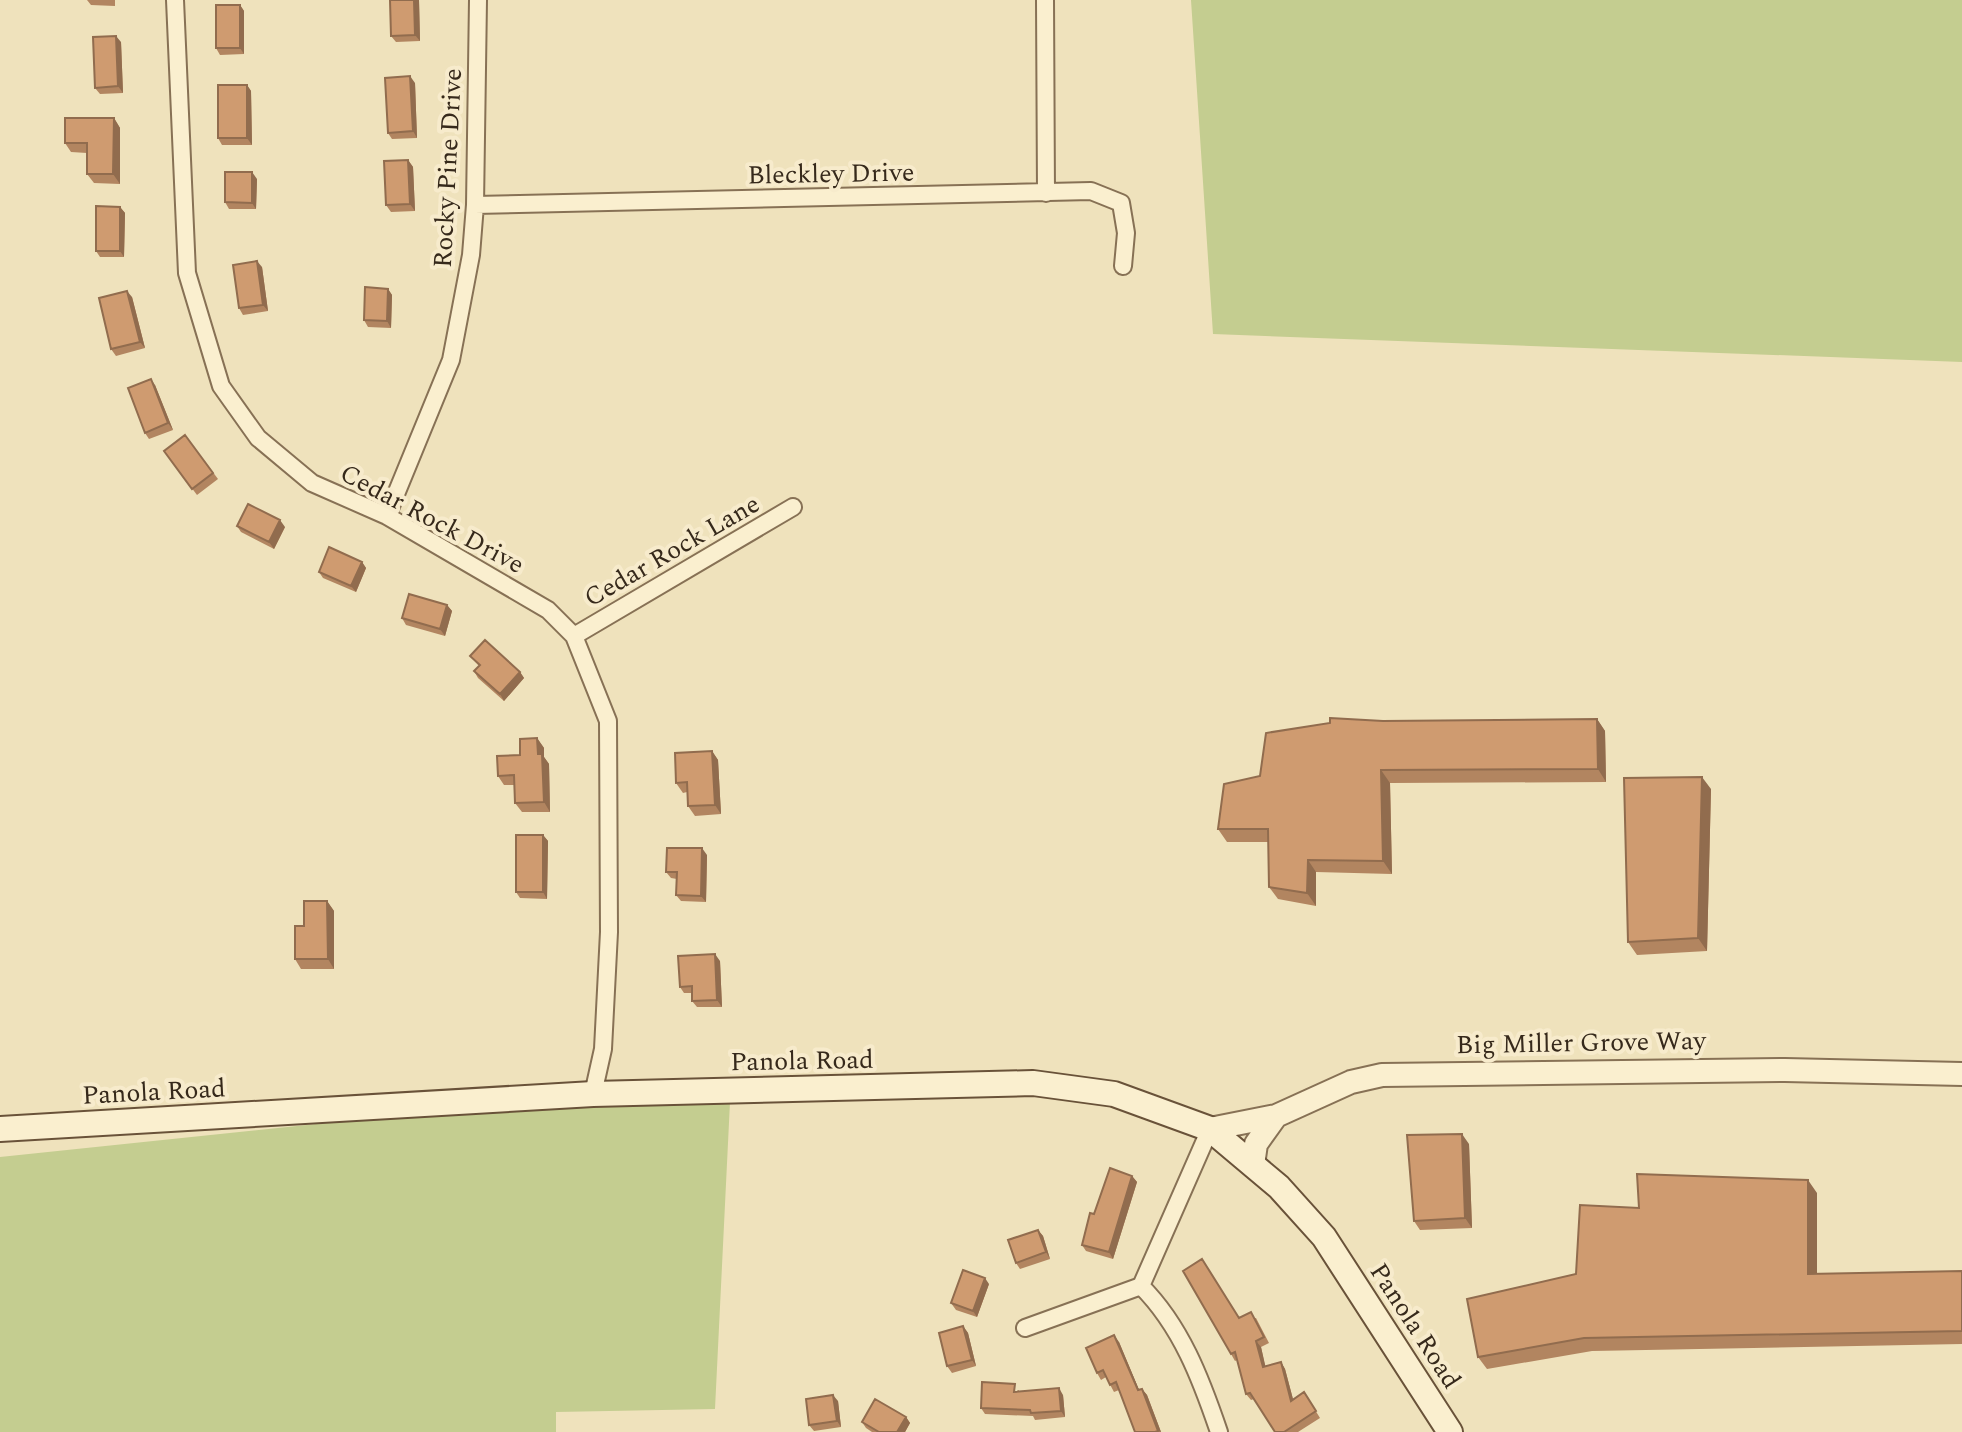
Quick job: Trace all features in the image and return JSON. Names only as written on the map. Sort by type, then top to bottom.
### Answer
[{"type":"main road","name":"Panola Road","points":[[0,1129],[593,1094],[1033,1083],[1114,1094],[1210,1129],[1279,1187],[1324,1237],[1450,1432]]},
{"type":"street","name":"Cedar Rock Drive","points":[[175,0],[187,273],[221,386],[258,438],[312,483],[387,516],[548,610],[574,636],[608,721],[609,932],[603,1049],[593,1094]]},
{"type":"street","name":"Rocky Pine Drive","points":[[387,516],[451,360],[471,255],[475,205],[478,0]]},
{"type":"street","points":[[1045,0],[1046,193]]},
{"type":"street","name":"Bleckley Drive","points":[[475,205],[1091,191],[1121,203],[1126,233],[1123,266]]},
{"type":"street","name":"Cedar Rock Lane","points":[[574,636],[793,507]]},
{"type":"street","name":"Big Miller Grove Way","points":[[1210,1129],[1276,1116],[1351,1082],[1382,1075],[1763,1070],[1962,1074]]},
{"type":"street","points":[[1253,1165],[1256,1144],[1276,1116]]},
{"type":"street","points":[[1025,1328],[1141,1286],[1210,1129]]},
{"type":"street","points":[[1141,1286],[1165,1310],[1194,1366],[1219,1432]]},
{"type":"green space","points":[[1191,0],[1962,0],[1962,362],[1213,334]]},
{"type":"green space","points":[[603,1094],[730,1102],[715,1409],[556,1412],[556,1432],[0,1432],[0,1157]]},
{"type":"building","points":[[390,0],[414,0],[415,35],[391,36]]},
{"type":"building","points":[[216,5],[240,5],[240,48],[216,48]]},
{"type":"building","points":[[116,36],[118,86],[95,88],[93,37]]},
{"type":"building","points":[[410,76],[413,131],[388,133],[385,78]]},
{"type":"building","points":[[218,85],[247,85],[247,138],[218,138]]},
{"type":"building","points":[[65,118],[114,118],[113,174],[87,174],[87,143],[65,143]]},
{"type":"building","points":[[408,160],[410,204],[386,205],[384,161]]},
{"type":"building","points":[[225,172],[252,172],[252,203],[225,202]]},
{"type":"building","points":[[96,206],[120,207],[120,251],[96,251]]},
{"type":"building","points":[[257,261],[263,305],[239,308],[233,265]]},
{"type":"building","points":[[365,287],[388,289],[387,321],[364,320]]},
{"type":"building","points":[[127,291],[140,342],[111,349],[99,298]]},
{"type":"building","points":[[151,379],[168,423],[145,433],[128,388]]},
{"type":"building","points":[[185,435],[213,473],[192,489],[164,451]]},
{"type":"building","points":[[248,504],[280,520],[269,542],[237,526]]},
{"type":"building","points":[[329,547],[362,562],[351,586],[319,572]]},
{"type":"building","points":[[409,594],[447,605],[440,629],[402,618]]},
{"type":"building","points":[[485,640],[520,672],[500,694],[474,671],[480,665],[470,656]]},
{"type":"building","points":[[1330,718],[1383,721],[1597,719],[1598,769],[1381,770],[1383,861],[1308,860],[1307,893],[1269,887],[1268,829],[1218,829],[1224,784],[1260,776],[1266,733],[1330,723]]},
{"type":"building","points":[[537,738],[538,754],[542,754],[544,802],[515,803],[514,775],[498,776],[497,756],[520,755],[520,739]]},
{"type":"building","points":[[712,751],[715,805],[688,806],[687,782],[676,783],[675,753]]},
{"type":"building","points":[[1702,777],[1698,938],[1628,942],[1624,778]]},
{"type":"building","points":[[516,835],[543,835],[543,892],[516,892]]},
{"type":"building","points":[[667,848],[702,848],[701,896],[676,895],[677,872],[666,872]]},
{"type":"building","points":[[304,901],[327,901],[328,959],[295,959],[295,926],[304,926]]},
{"type":"building","points":[[715,954],[717,1000],[692,1001],[692,986],[680,987],[678,956]]},
{"type":"building","points":[[1462,1134],[1465,1218],[1414,1221],[1407,1135]]},
{"type":"building","points":[[1110,1168],[1132,1176],[1109,1252],[1082,1245],[1090,1213],[1094,1214]]},
{"type":"building","points":[[1637,1174],[1808,1180],[1808,1274],[1962,1271],[1962,1331],[1584,1338],[1478,1357],[1467,1299],[1576,1274],[1580,1205],[1639,1208]]},
{"type":"building","points":[[1038,1230],[1046,1252],[1016,1263],[1008,1240]]},
{"type":"building","points":[[1202,1259],[1239,1318],[1251,1312],[1264,1337],[1256,1341],[1263,1367],[1281,1362],[1291,1401],[1304,1392],[1316,1411],[1284,1432],[1275,1432],[1250,1393],[1246,1394],[1235,1352],[1231,1354],[1183,1271]]},
{"type":"building","points":[[963,1270],[985,1278],[973,1311],[951,1303]]},
{"type":"building","points":[[963,1326],[972,1360],[947,1366],[939,1333]]},
{"type":"building","points":[[1114,1335],[1138,1390],[1142,1389],[1158,1431],[1135,1432],[1116,1382],[1110,1385],[1103,1370],[1097,1373],[1086,1348]]},
{"type":"building","points":[[982,1382],[1015,1384],[1014,1392],[1059,1388],[1061,1411],[1031,1413],[1030,1410],[981,1408]]},
{"type":"building","points":[[833,1395],[837,1421],[809,1425],[806,1399]]},
{"type":"building","points":[[875,1399],[906,1417],[897,1432],[879,1432],[862,1422]]}]
